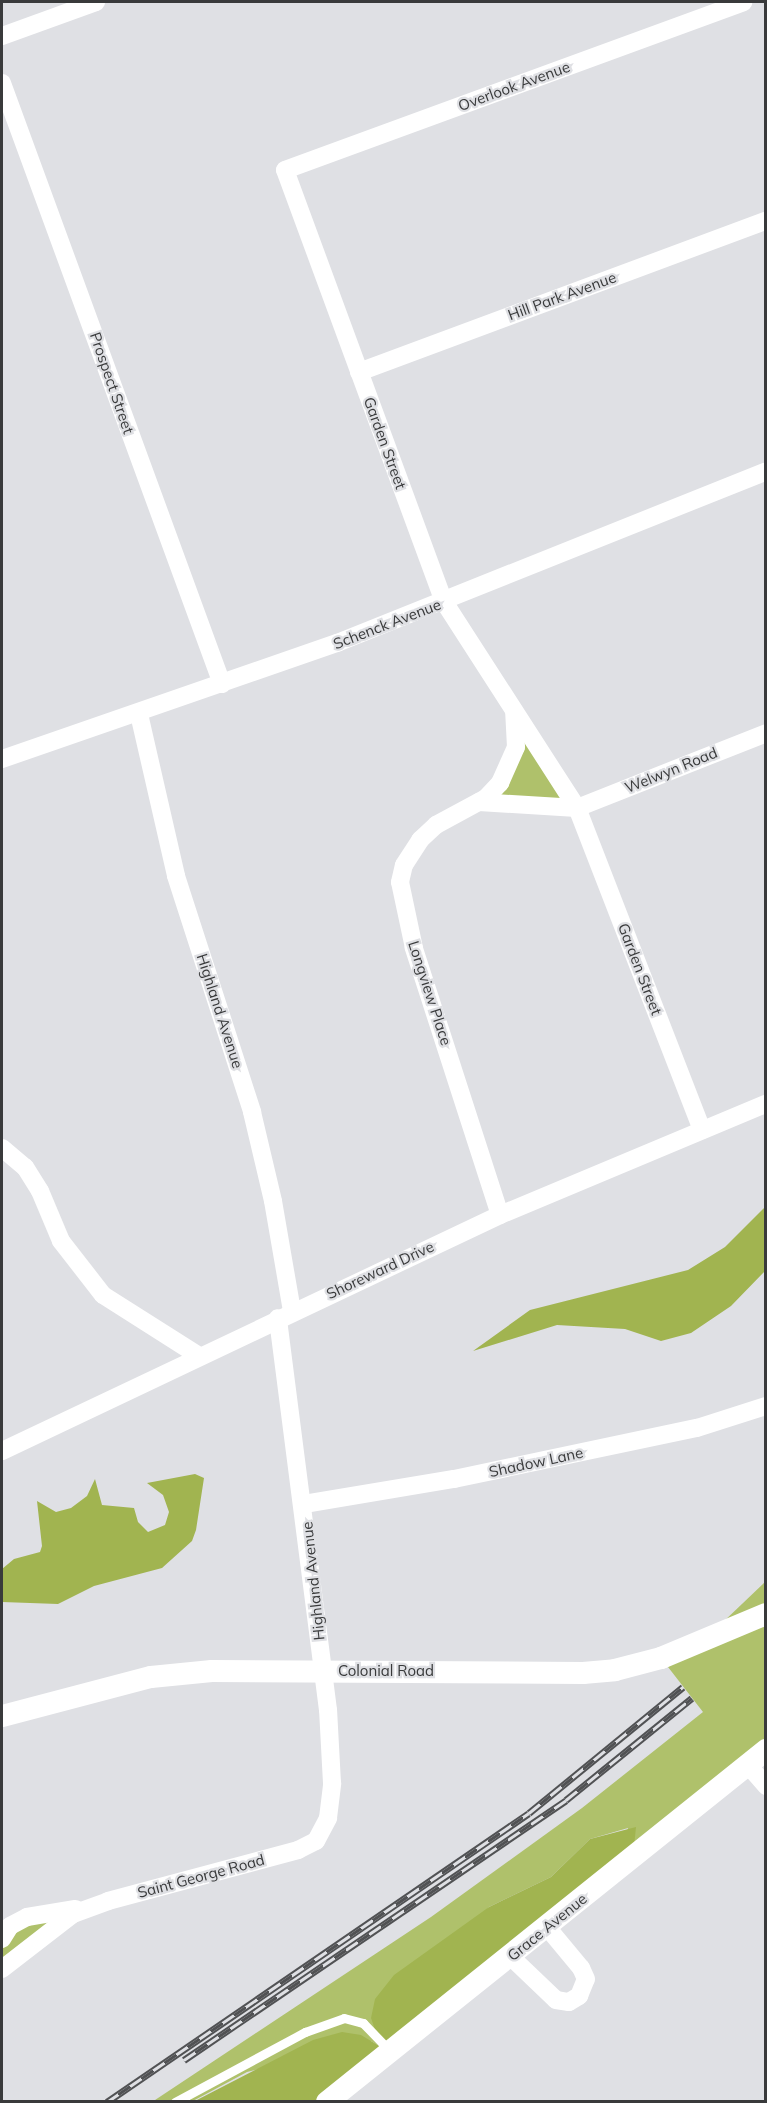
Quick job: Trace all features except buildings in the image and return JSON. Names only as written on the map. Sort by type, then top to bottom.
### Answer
[{"type":"street","points":[[2,36],[96,2]]},
{"type":"street","name":"Overlook Avenue","points":[[285,170],[743,2]]},
{"type":"street","name":"Prospect Street","points":[[2,83],[222,684]]},
{"type":"street","name":"Garden Street","points":[[285,170],[444,602],[577,808],[702,1130]]},
{"type":"street","name":"Hill Park Avenue","points":[[359,372],[765,221]]},
{"type":"street","name":"Schenck Avenue","points":[[2,759],[139,714],[444,602],[765,471]]},
{"type":"street","name":"Garden Street","points":[[479,802],[500,783],[514,756],[518,731],[510,704]]},
{"type":"street","name":"Highland Avenue","points":[[139,714],[176,876],[252,1112],[273,1201],[323,1671],[332,1783],[328,1818],[315,1841]]},
{"type":"street","name":"Welwyn Road","points":[[577,808],[764,737]]},
{"type":"street","points":[[479,802],[577,808]]},
{"type":"street","name":"Longview Place","points":[[479,802],[435,825],[420,840],[404,865],[400,894],[500,1215]]},
{"type":"street","name":"Shoreward Drive","points":[[2,1451],[500,1215],[765,1104]]},
{"type":"street","points":[[2,1148],[25,1167],[40,1191],[61,1241],[99,1291],[120,1309],[199,1356]]},
{"type":"street","name":"Shadow Lane","points":[[304,1504],[454,1479],[697,1428],[765,1406]]},
{"type":"street","name":"Colonial Road","points":[[2,1716],[151,1677],[212,1671],[583,1673],[615,1670],[662,1658],[765,1614]]},
{"type":"street","name":"Grace Avenue","points":[[327,2102],[389,2050],[511,1957],[765,1750]]},
{"type":"street","points":[[748,1765],[765,1786]]},
{"type":"street","name":"Saint George Road","points":[[2,1939],[10,1926],[27,1917],[85,1908],[298,1850],[315,1841]]},
{"type":"street","name":"Saint George Road","points":[[2,1969],[60,1922],[85,1908]]},
{"type":"street","points":[[511,1957],[556,2000],[569,2002],[579,1996],[586,1979],[581,1968],[547,1927]]},
{"type":"lane","points":[[175,2102],[305,2032],[344,2018],[363,2023],[389,2050]]},
{"type":"green space","points":[[518,731],[577,808],[486,798]]},
{"type":"green space","points":[[765,1207],[765,1271],[731,1306],[691,1333],[661,1341],[625,1329],[557,1325],[473,1351],[530,1310],[688,1270],[725,1247]]},
{"type":"green space","points":[[195,1474],[204,1478],[196,1530],[192,1541],[162,1568],[94,1586],[58,1604],[2,1602],[2,1569],[14,1559],[40,1552],[42,1546],[37,1501],[56,1512],[71,1508],[87,1496],[95,1479],[102,1505],[134,1508],[138,1522],[148,1532],[165,1525],[169,1512],[163,1495],[147,1483]]},
{"type":"green space","points":[[765,1582],[765,1750],[619,1869],[628,1828],[590,1839],[551,1877],[489,1907],[377,2031],[382,2048],[371,2041],[247,2072],[193,2101],[152,2102],[431,1917],[582,1808],[703,1712],[661,1658],[700,1644]]},
{"type":"green space","points":[[636,1827],[634,1847],[327,2101],[193,2102],[313,2040],[342,2032],[361,2035],[381,2047],[371,2018],[375,1999],[394,1975],[489,1907],[551,1877],[590,1839]]},
{"type":"green space","points":[[70,1912],[2,1966],[2,1948],[12,1929]]},
{"type":"railway","points":[[107,2102],[529,1813],[683,1687]]},
{"type":"railway","points":[[184,2060],[566,1800],[692,1698]]}]
